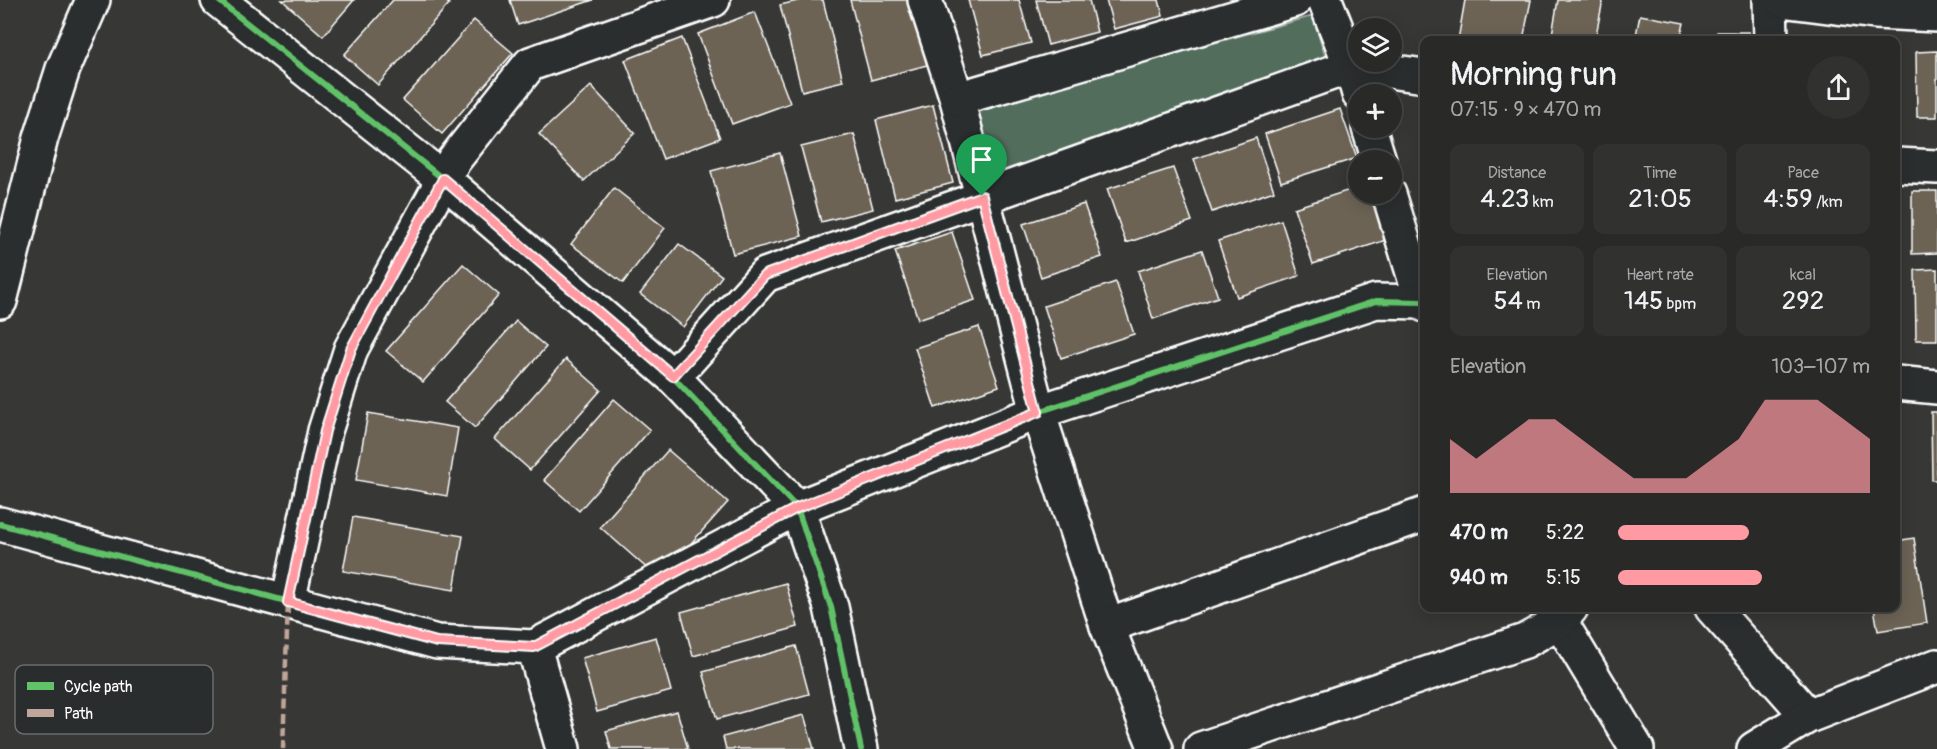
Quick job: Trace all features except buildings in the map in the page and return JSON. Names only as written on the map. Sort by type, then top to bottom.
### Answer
[{"type":"street","points":[[0,301],[41,138],[63,69],[93,0]]},
{"type":"street","points":[[218,0],[443,179],[673,376],[797,508],[831,607],[861,749]]},
{"type":"street","points":[[288,602],[325,431],[351,349],[454,160],[530,64],[713,0]]},
{"type":"street","points":[[925,0],[957,99],[1038,412],[1107,626],[1156,749]]},
{"type":"street","points":[[957,99],[1295,0]]},
{"type":"street","points":[[1325,0],[1355,80]]},
{"type":"street","points":[[1770,0],[1771,36]]},
{"type":"street","points":[[1781,0],[1875,12],[1937,15]]},
{"type":"street","points":[[673,376],[765,275],[982,196],[1355,80],[1420,76]]},
{"type":"street","points":[[1900,165],[1937,167]]},
{"type":"street","points":[[1392,204],[1420,291]]},
{"type":"street","points":[[0,524],[437,642],[534,647],[797,508],[1038,412],[1376,302],[1420,304]]},
{"type":"street","points":[[1900,383],[1937,387]]},
{"type":"street","points":[[1107,626],[1420,516]]},
{"type":"street","points":[[1201,749],[1525,641],[1561,612],[1636,749]]},
{"type":"street","points":[[1716,612],[1808,716]]},
{"type":"street","points":[[534,647],[563,749]]},
{"type":"street","points":[[1754,749],[1808,716],[1937,666]]},
{"type":"green space","points":[[1313,16],[1325,56],[990,176],[973,109]]},
{"type":"marked path","points":[[283,749],[288,602]]},
{"type":"cycle path","points":[[218,0],[443,179],[673,377],[797,508],[831,607],[861,749]]},
{"type":"cycle path","points":[[0,524],[437,642],[534,647],[797,508],[1038,412],[1376,301],[1420,302]]},
{"type":"route","points":[[443,179],[673,376],[765,275],[982,196],[1038,412],[797,508],[534,647],[437,642],[288,602],[325,431],[351,349],[443,179]]}]
